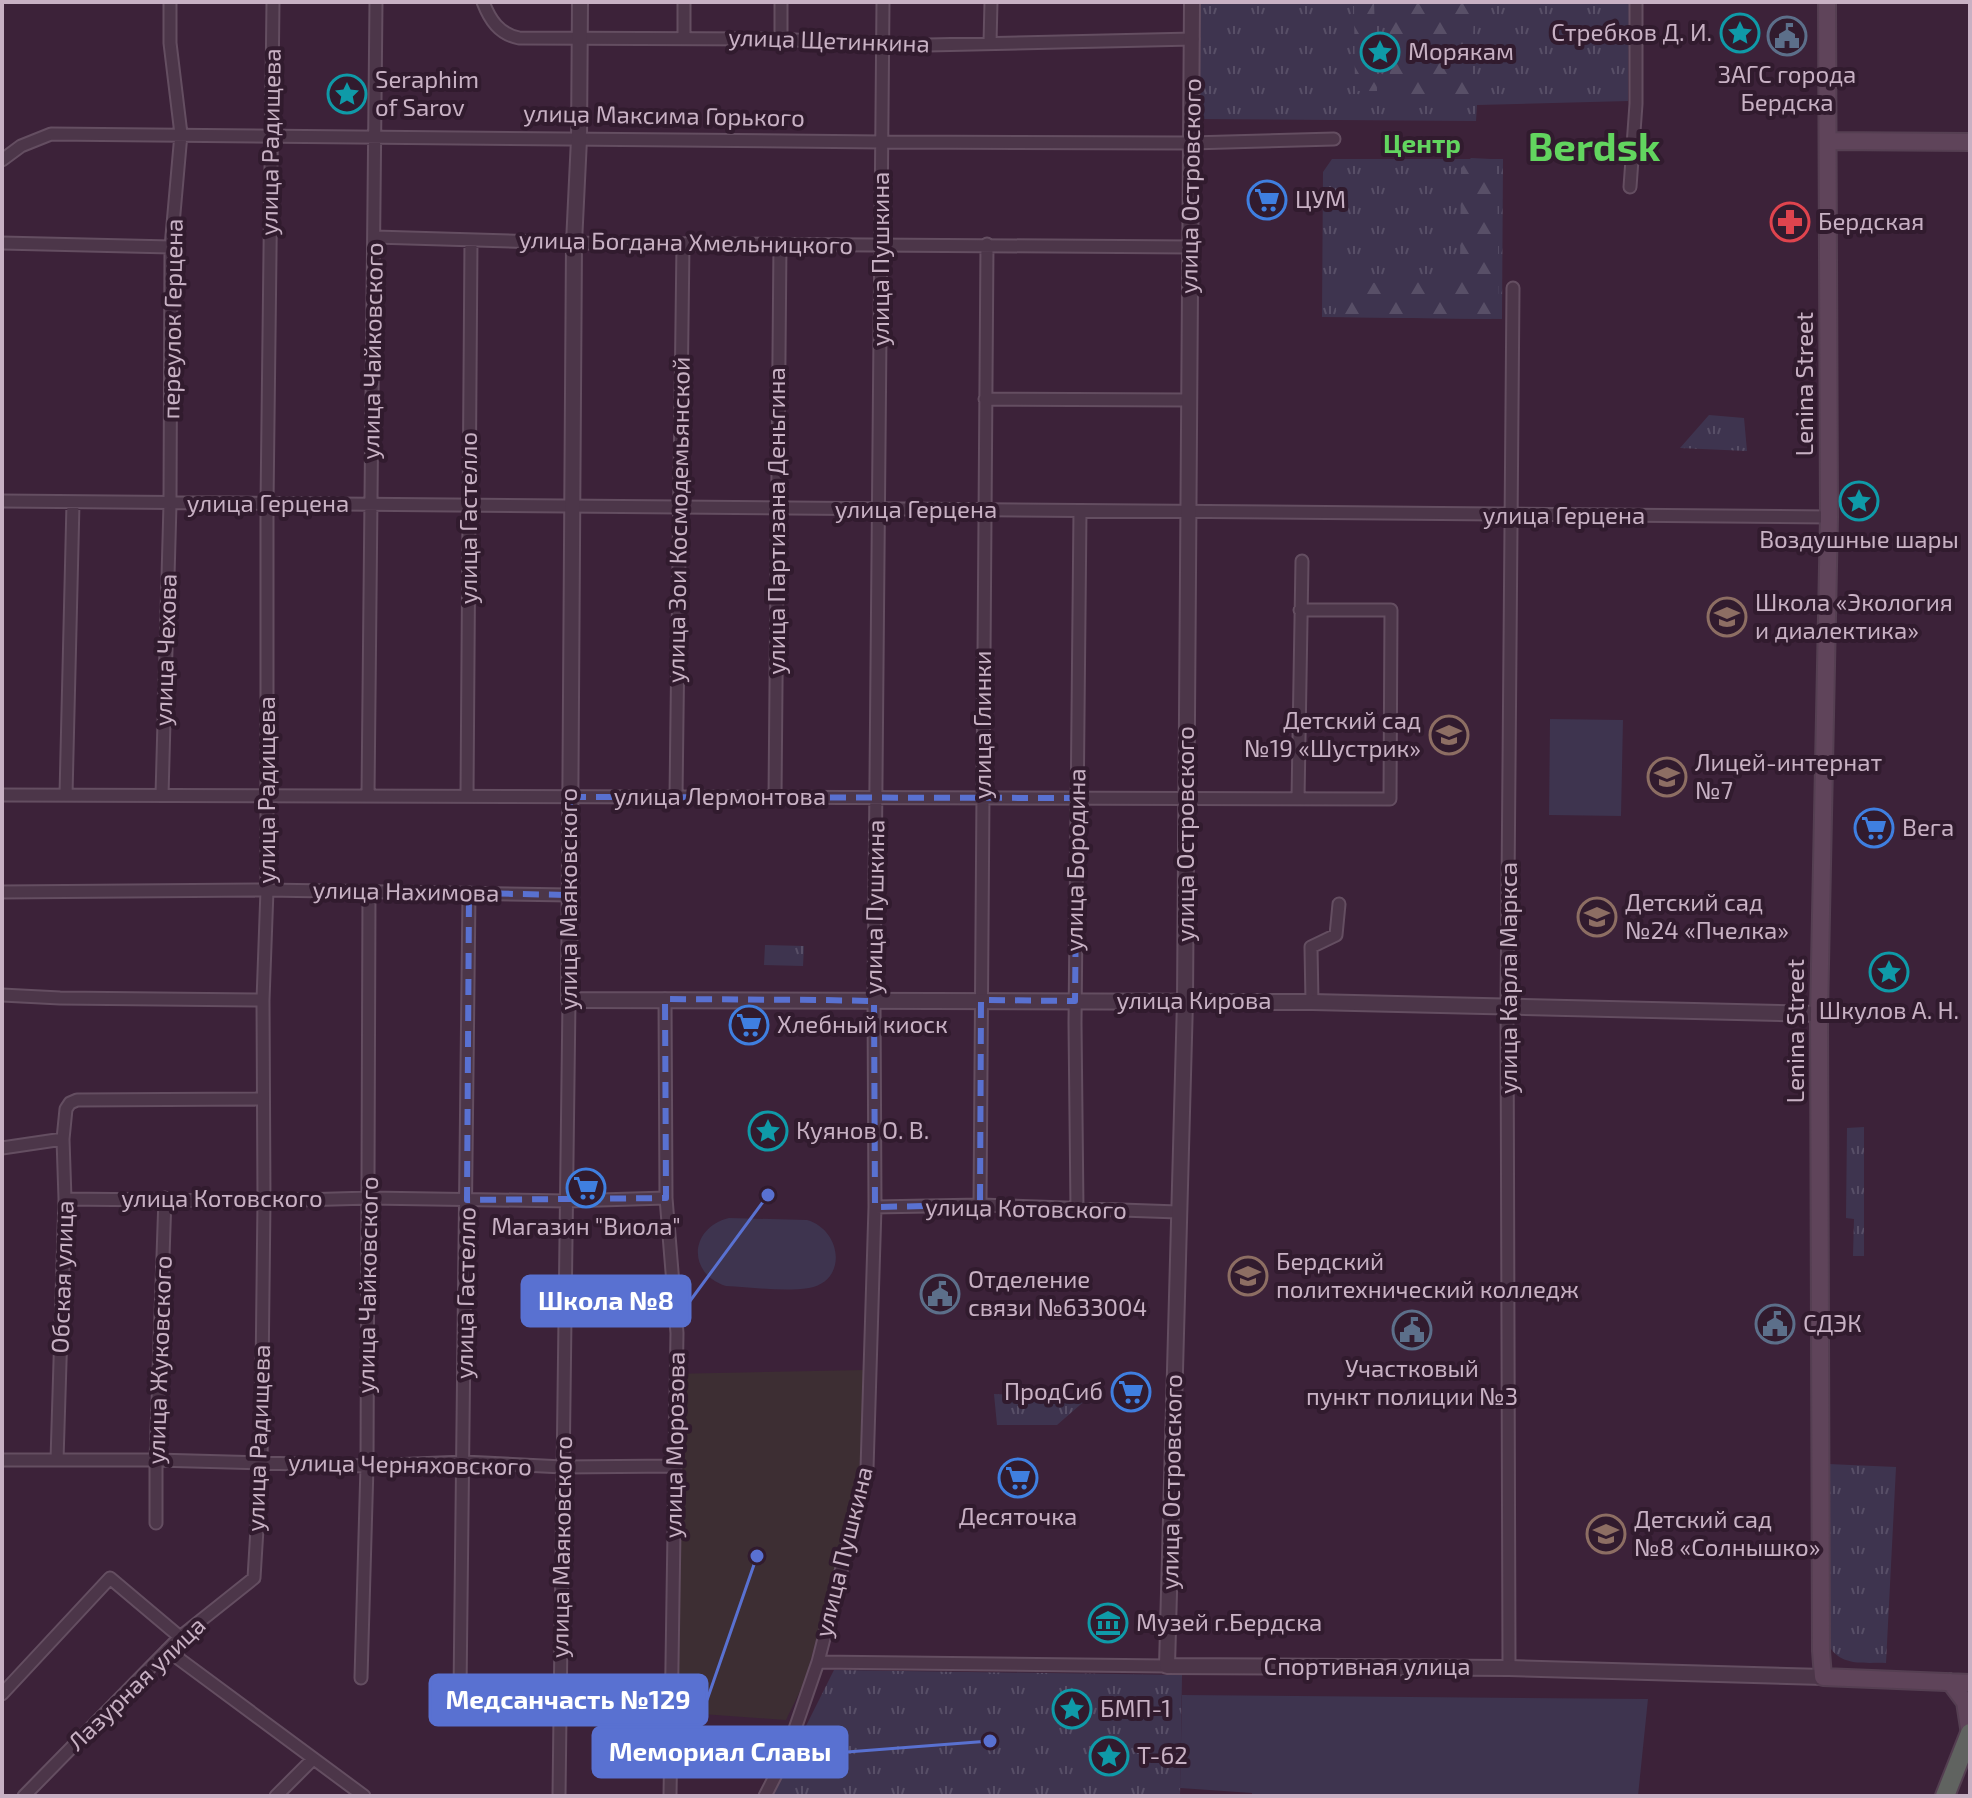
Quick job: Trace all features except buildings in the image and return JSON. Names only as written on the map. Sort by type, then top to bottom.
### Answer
[{"type":"highway","points":[[1945,1796],[1970,1733]]},
{"type":"main road","name":"Lenina Street","points":[[1823,1677],[1819,1014],[1829,517],[1827,2]]},
{"type":"main road","points":[[1828,141],[1970,142]]},
{"type":"main road","points":[[1950,1682],[1970,1676]]},
{"type":"main road","points":[[1823,1677],[1970,1683]]},
{"type":"main road","points":[[1950,1682],[1965,1702],[1970,1733]]},
{"type":"street","name":"переулок Герцена","points":[[170,2],[170,43],[181,134],[171,247],[170,504]]},
{"type":"street","name":"улица Радищева","points":[[254,1578],[261,1463],[273,2]]},
{"type":"street","name":"улица Чайковского","points":[[368,796],[376,2]]},
{"type":"street","name":"улица Щетинкина","points":[[483,2],[489,16],[507,36],[519,38],[781,39],[883,46],[1193,39]]},
{"type":"street","name":"улица Маяковского","points":[[559,1796],[574,243],[579,139],[580,2]]},
{"type":"street","points":[[684,2],[684,38]]},
{"type":"street","points":[[781,2],[781,39]]},
{"type":"street","name":"улица Пушкина","points":[[765,1796],[786,1755],[818,1662],[867,1469],[875,1207],[883,2]]},
{"type":"street","points":[[990,43],[991,2]]},
{"type":"street","name":"улица Островского","points":[[1167,1666],[1185,1001],[1192,2]]},
{"type":"street","points":[[1630,187],[1636,104],[1636,2]]},
{"type":"street","name":"улица Максима Горького","points":[[2,160],[21,146],[51,134],[882,142],[1191,143],[1334,139]]},
{"type":"street","name":"улица Богдана Хмельницкого","points":[[375,237],[574,243],[1190,247]]},
{"type":"street","name":"улица Гастелло","points":[[467,796],[471,240]]},
{"type":"street","points":[[2,243],[171,247]]},
{"type":"street","name":"улица Зои Космодемьянской","points":[[676,797],[683,244]]},
{"type":"street","name":"улица Партизана Деньгина","points":[[775,797],[780,244]]},
{"type":"street","name":"улица Глинки","points":[[980,1205],[987,244]]},
{"type":"street","name":"улица Карла Маркса","points":[[1509,1668],[1507,1006],[1513,288]]},
{"type":"street","points":[[985,399],[1188,400]]},
{"type":"street","name":"улица Герцена","points":[[2,501],[1829,517]]},
{"type":"street","points":[[66,795],[73,503]]},
{"type":"street","name":"улица Чехова","points":[[162,795],[170,504]]},
{"type":"street","name":"улица Бородина","points":[[1077,1209],[1075,1001],[1080,511]]},
{"type":"street","points":[[1298,799],[1302,561]]},
{"type":"street","name":"улица Лермонтова","points":[[2,795],[1390,799],[1391,610],[1300,610]]},
{"type":"street","name":"улица Нахимова","points":[[2,892],[267,890],[569,895]]},
{"type":"street","name":"улица Чайковского","points":[[361,1678],[370,1198],[369,892]]},
{"type":"street","name":"улица Гастелло","points":[[469,893],[460,1692],[465,1700],[472,1702],[560,1700]]},
{"type":"street","points":[[1312,1002],[1311,947],[1336,935],[1339,904]]},
{"type":"street","points":[[2,995],[263,1000]]},
{"type":"street","name":"улица Морозова","points":[[665,999],[666,1198],[677,1333],[670,1796]]},
{"type":"street","name":"улица Кирова","points":[[569,1000],[1312,1002],[1819,1014]]},
{"type":"street","name":"Обская улица","points":[[57,1460],[66,1109],[77,1100],[263,1099]]},
{"type":"street","points":[[2,1148],[63,1139]]},
{"type":"street","name":"улица Жуковского","points":[[156,1523],[165,1198]]},
{"type":"street","name":"улица Котовского","points":[[65,1199],[567,1201],[666,1198]]},
{"type":"street","name":"улица Котовского","points":[[875,1207],[980,1205],[1178,1212]]},
{"type":"street","name":"улица Черняховского","points":[[2,1460],[156,1460],[367,1466],[464,1462],[563,1467],[675,1466]]},
{"type":"street","points":[[2,1694],[110,1578],[180,1637]]},
{"type":"street","name":"Лазурная улица","points":[[24,1796],[180,1637],[254,1578]]},
{"type":"street","points":[[167,1650],[364,1796]]},
{"type":"street","name":"Спортивная улица","points":[[818,1662],[1509,1668],[1823,1677]]},
{"type":"street","points":[[560,1700],[672,1699]]},
{"type":"street","points":[[276,1796],[313,1759]]},
{"type":"highlighted area","points":[[570,797],[1077,798],[1075,1001],[981,1000],[980,1205],[875,1207],[874,1001],[820,1000],[665,999],[666,1198],[467,1200],[469,893],[569,895]]},
{"type":"shaded area","points":[[865,1370],[858,1495],[804,1683],[786,1720],[674,1712],[671,1374]]},
{"type":"green space","points":[[1198,2],[1629,2],[1628,101],[1477,105],[1476,121],[1198,119]]},
{"type":"green space","points":[[1354,2],[1374,2],[1377,91],[1355,91]]},
{"type":"green space","points":[[1389,2],[1463,2],[1474,16],[1470,101],[1390,102]]},
{"type":"green space","points":[[1471,158],[1491,159],[1497,164],[1499,310],[1491,319],[1342,317],[1336,310],[1338,296],[1354,283],[1452,282],[1458,279],[1461,168]]},
{"type":"green space","points":[[1332,159],[1503,159],[1502,319],[1322,317],[1323,172]]},
{"type":"green space","points":[[1709,415],[1744,418],[1747,451],[1680,448]]},
{"type":"green space","points":[[1550,719],[1623,720],[1621,816],[1549,815]]},
{"type":"green space","points":[[765,945],[804,946],[803,966],[764,965]]},
{"type":"green space","points":[[1864,1127],[1864,1256],[1853,1256],[1854,1219],[1846,1218],[1847,1128]]},
{"type":"green space","points":[[729,1218],[807,1220],[819,1226],[828,1234],[836,1255],[830,1276],[809,1288],[789,1290],[726,1286],[713,1280],[699,1262],[700,1241],[716,1223]]},
{"type":"green space","points":[[994,1394],[1088,1398],[1057,1425],[997,1425]]},
{"type":"green space","points":[[1828,1464],[1896,1467],[1886,1663],[1847,1660],[1834,1653],[1829,1646]]},
{"type":"green space","points":[[834,1670],[1182,1675],[1180,1796],[771,1796]]},
{"type":"green space","points":[[1182,1695],[1648,1699],[1638,1796],[1252,1796],[1252,1793],[1180,1788]]},
{"type":"place","name":"Стребков Д. И.","points":[[1740,33]]},
{"type":"place","name":"ЗАГС города Бердска","points":[[1787,36]]},
{"type":"place","name":"Морякам","points":[[1380,52]]},
{"type":"place","name":"Seraphim of Sarov","points":[[347,94]]},
{"type":"place","name":"ЦУМ","points":[[1267,200]]},
{"type":"place","name":"Бердская","points":[[1790,222]]},
{"type":"place","name":"Воздушные шары","points":[[1859,501]]},
{"type":"place","name":"Школа «Экология и диалектика»","points":[[1727,617]]},
{"type":"place","name":"Детский сад №19 «Шустрик»","points":[[1449,735]]},
{"type":"place","name":"Лицей-интернат №7","points":[[1667,777]]},
{"type":"place","name":"Вега","points":[[1874,828]]},
{"type":"place","name":"Детский сад №24 «Пчелка»","points":[[1597,917]]},
{"type":"place","name":"Шкулов А. Н.","points":[[1889,972]]},
{"type":"place","name":"Хлебный киоск","points":[[749,1025]]},
{"type":"place","name":"Куянов О. В.","points":[[768,1131]]},
{"type":"place","name":"Магазин \"Виола\"","points":[[586,1188]]},
{"type":"place","name":"Школа №8","points":[[768,1195]]},
{"type":"place","name":"Бердский политехнический колледж","points":[[1248,1276]]},
{"type":"place","name":"Отделение связи №633004","points":[[940,1294]]},
{"type":"place","name":"СДЭК","points":[[1775,1324]]},
{"type":"place","name":"Участковый пункт полиции №3","points":[[1412,1330]]},
{"type":"place","name":"ПродСиб","points":[[1131,1392]]},
{"type":"place","name":"Десяточка","points":[[1018,1478]]},
{"type":"place","name":"Детский сад №8 «Солнышко»","points":[[1606,1534]]},
{"type":"place","name":"Медсанчасть №129","points":[[757,1556]]},
{"type":"place","name":"Музей г.Бердска","points":[[1108,1623]]},
{"type":"place","name":"БМП-1","points":[[1072,1709]]},
{"type":"place","name":"Мемориал Славы","points":[[990,1741]]},
{"type":"place","name":"Т-62","points":[[1109,1756]]},
{"type":"district","name":"Центр","points":[[1422,144]]},
{"type":"district","name":"Berdsk","points":[[1594,147]]}]
